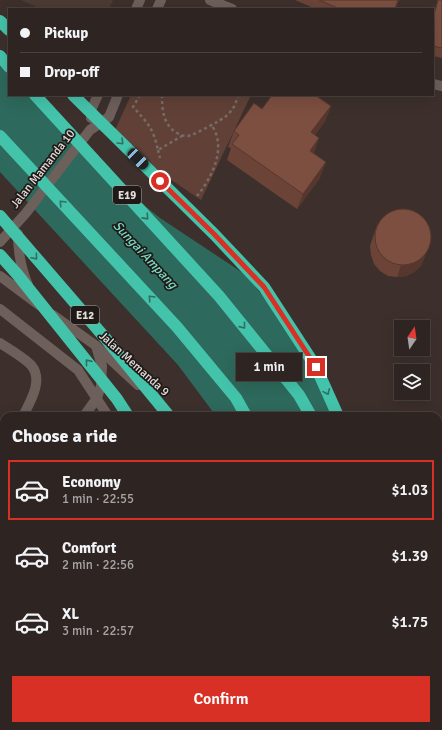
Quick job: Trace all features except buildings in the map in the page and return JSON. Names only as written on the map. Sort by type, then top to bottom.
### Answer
[{"type":"highway","points":[[0,21],[8,29]]},
{"type":"highway","points":[[0,56],[8,66]]},
{"type":"highway","name":"E19","points":[[36,96],[219,296],[299,395],[309,412]]},
{"type":"highway","points":[[74,96],[214,234],[264,287],[316,367],[336,412]]},
{"type":"highway","points":[[0,136],[177,327],[236,398],[244,412]]},
{"type":"highway","name":"E12","points":[[0,216],[106,339],[166,412]]},
{"type":"highway","name":"E12","points":[[0,255],[17,274],[125,412]]},
{"type":"street","points":[[210,0],[230,8]]},
{"type":"street","name":"Jalan Mamanda 10","points":[[90,130],[91,110],[98,96]]},
{"type":"street","name":"Jalan Mamanda 10","points":[[0,242],[26,213],[90,130],[109,117],[118,96]]},
{"type":"street","points":[[18,222],[18,251],[25,278],[37,304]]},
{"type":"street","name":"Jalan Memanda 9","points":[[0,276],[95,345],[168,412]]},
{"type":"street","points":[[0,309],[78,370],[106,412]]},
{"type":"street","points":[[0,343],[32,366],[36,378],[35,391],[25,412]]},
{"type":"street","points":[[87,412],[97,398],[101,386],[102,366],[95,345]]},
{"type":"path","points":[[139,96],[133,107],[151,127],[158,150],[182,136],[190,135],[212,125],[230,114],[235,106],[238,96]]},
{"type":"path","points":[[162,96],[162,107],[166,122],[171,130],[182,136]]},
{"type":"path","points":[[194,200],[204,188],[214,167],[218,144],[212,125]]},
{"type":"shaded area","points":[[21,0],[113,0],[109,8],[39,8]]},
{"type":"shaded area","points":[[131,96],[251,96],[201,200],[111,139]]},
{"type":"water","name":"Sungai Ampang","points":[[0,66],[8,74],[8,96],[29,96],[98,168],[160,218],[246,275],[281,319],[339,412],[213,412],[178,365],[0,172]]},
{"type":"route","points":[[160,181],[214,234],[264,287],[316,367]]}]
